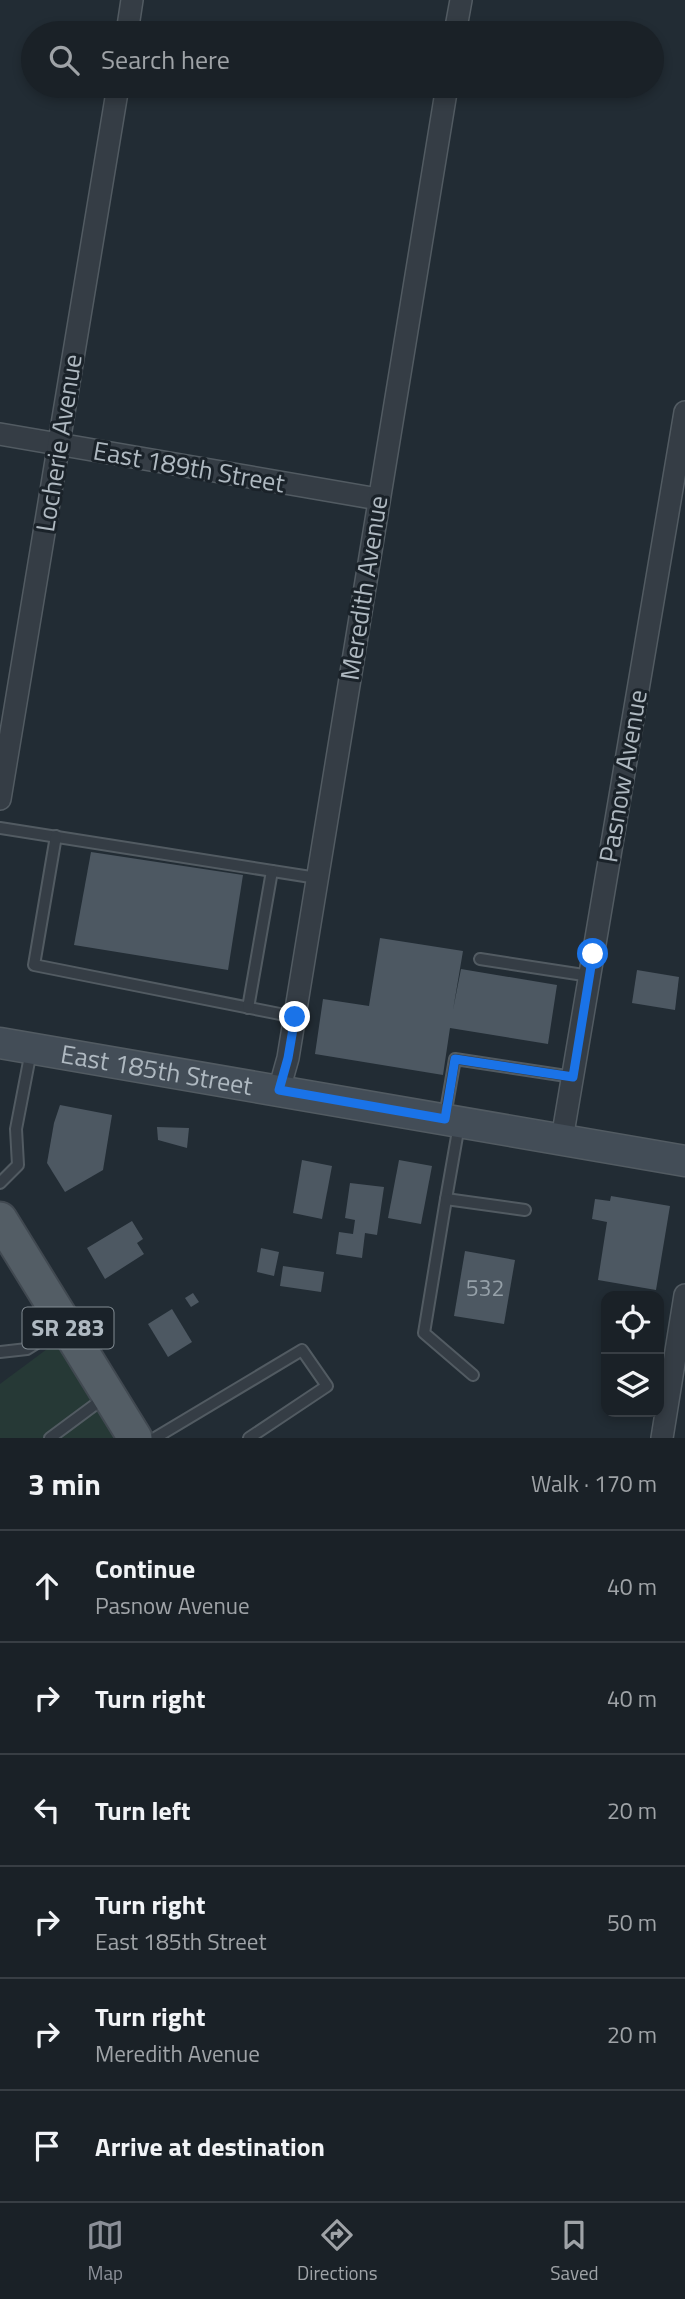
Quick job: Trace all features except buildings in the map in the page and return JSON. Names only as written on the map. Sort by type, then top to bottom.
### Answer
[{"type":"main road","name":"SR 283","points":[[0,1219],[135,1438]]},
{"type":"street","points":[[129,21],[132,0]]},
{"type":"street","points":[[457,21],[461,0]]},
{"type":"street","name":"Locherie Avenue","points":[[0,799],[116,98]]},
{"type":"street","name":"Meredith Avenue","points":[[279,1090],[295,1017],[445,98]]},
{"type":"street","name":"Pasnow Avenue","points":[[562,1139],[685,412]]},
{"type":"street","name":"East 189th Street","points":[[0,434],[378,499]]},
{"type":"street","name":"East 185th Street","points":[[0,1042],[685,1161]]},
{"type":"street","points":[[662,1438],[685,1295]]},
{"type":"lane","points":[[0,828],[317,878]]},
{"type":"lane","points":[[56,836],[34,965],[295,1017]]},
{"type":"lane","points":[[248,1007],[272,871]]},
{"type":"lane","points":[[480,959],[590,976]]},
{"type":"lane","points":[[0,1183],[18,1165],[16,1129],[32,1048]]},
{"type":"lane","points":[[473,1375],[424,1333],[446,1199],[455,1059],[573,1077]]},
{"type":"lane","points":[[446,1199],[525,1210]]},
{"type":"lane","points":[[0,1352],[27,1349],[66,1325]]},
{"type":"lane","points":[[155,1438],[302,1350],[327,1386],[249,1438]]},
{"type":"lane","points":[[50,1438],[109,1395]]},
{"type":"green space","points":[[70,1332],[135,1438],[0,1438],[0,1384]]},
{"type":"route","points":[[295,1017],[279,1090],[445,1119],[455,1059],[573,1077],[593,954]]}]
